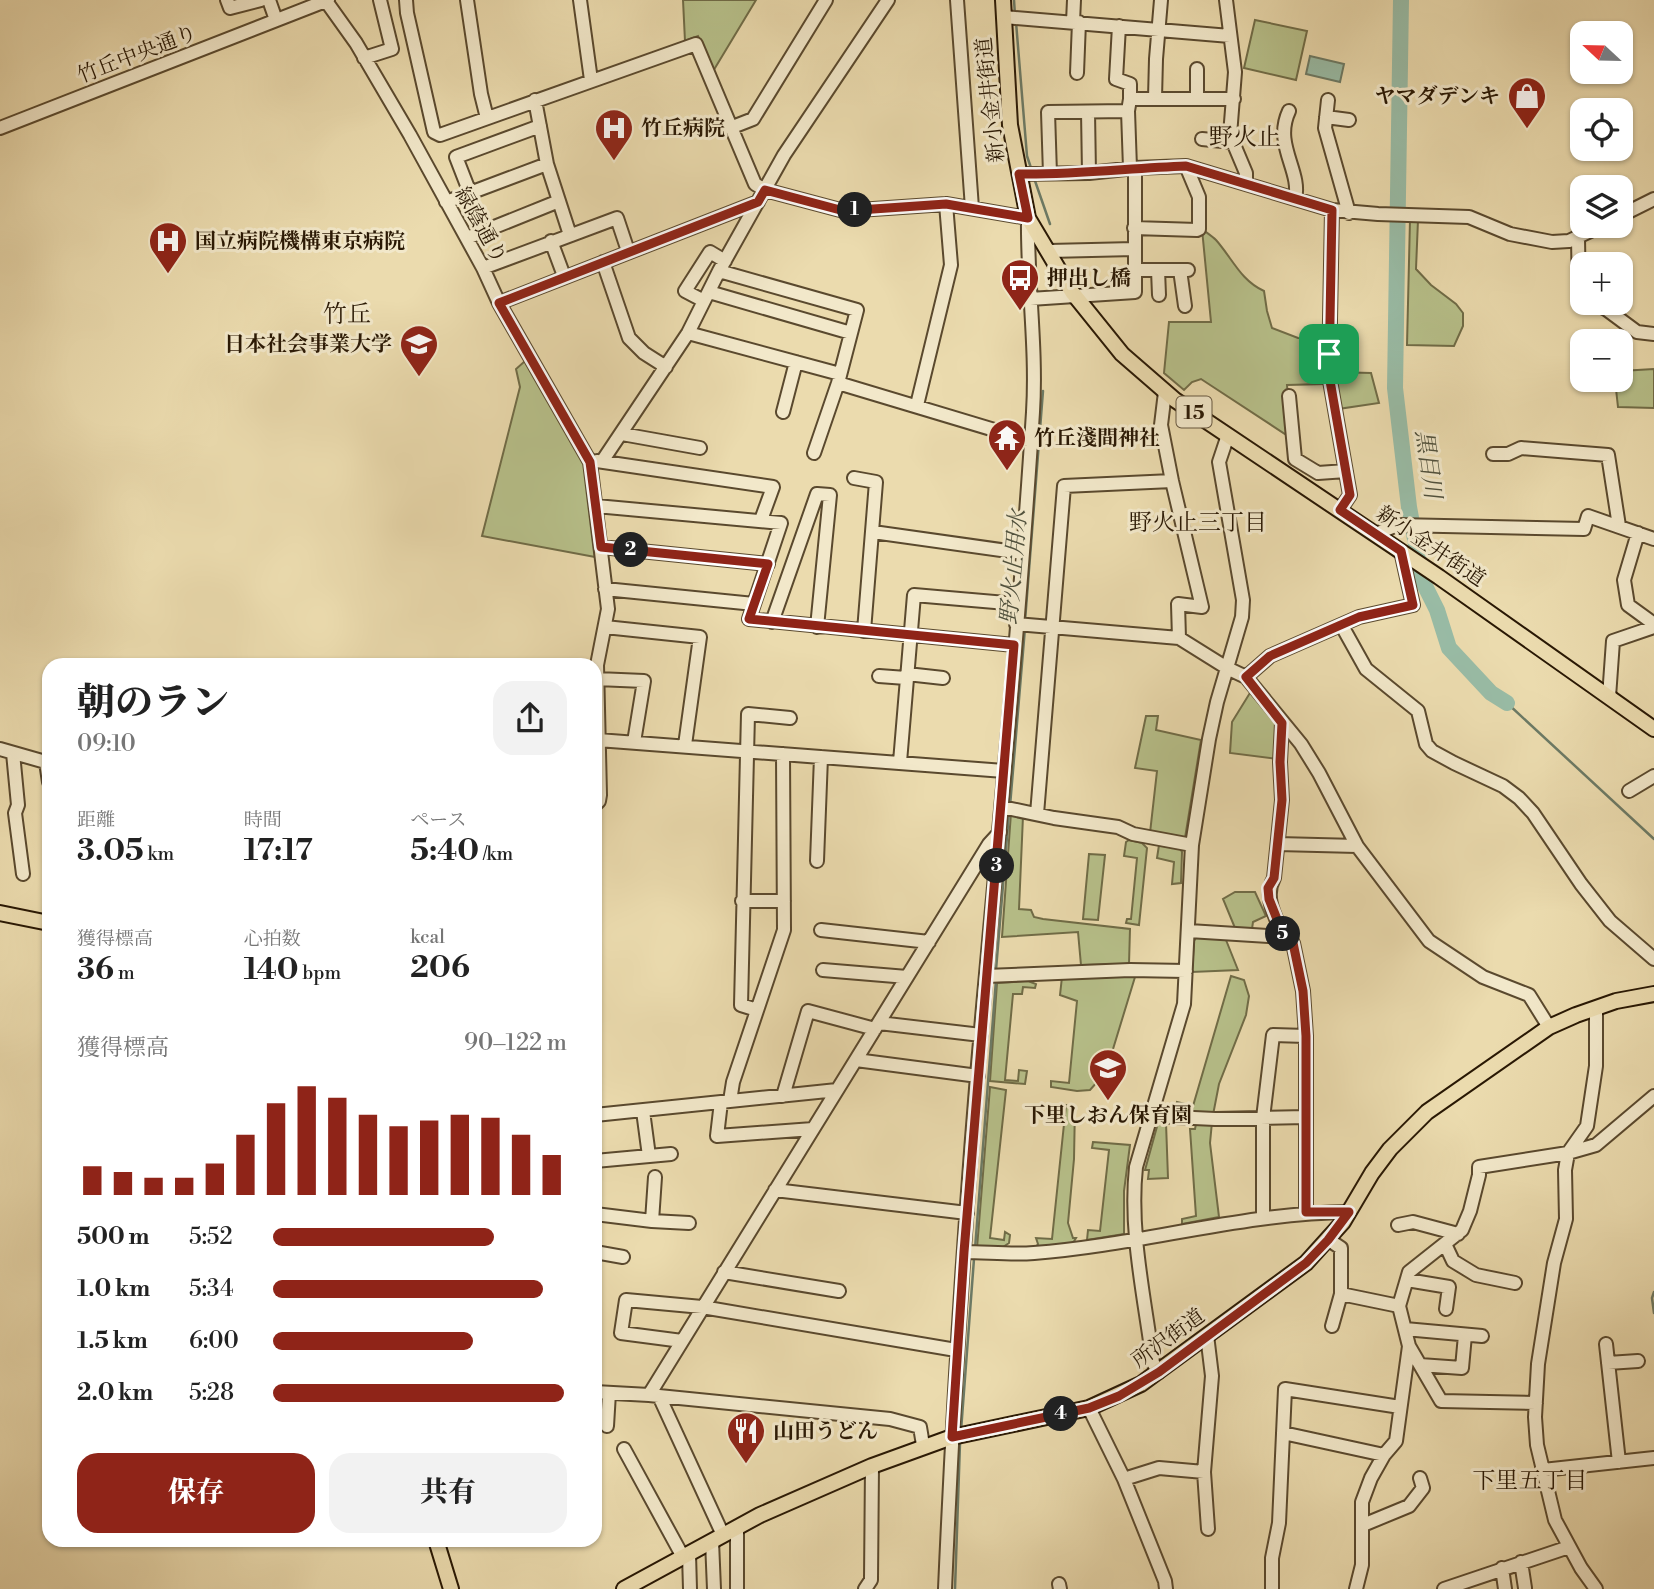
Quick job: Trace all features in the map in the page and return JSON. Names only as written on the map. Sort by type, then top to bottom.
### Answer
[{"type":"main road","name":"新小金井街道","points":[[1003,0],[1012,18],[1010,125],[1028,174],[1028,218],[1076,296],[1122,354],[1165,392],[1439,577],[1654,729]]},
{"type":"main road","points":[[0,914],[42,922]]},
{"type":"main road","name":"所沢街道","points":[[624,1589],[760,1515],[923,1446],[952,1437],[1089,1408],[1119,1396],[1159,1372],[1306,1263],[1349,1212],[1372,1173],[1408,1129],[1427,1112],[1549,1027],[1596,1008],[1654,994]]},
{"type":"main road","points":[[438,1547],[451,1589]]},
{"type":"street","points":[[227,0],[230,8],[261,0]]},
{"type":"street","points":[[269,0],[276,20]]},
{"type":"street","name":"竹丘中央通り","points":[[0,128],[327,0]]},
{"type":"street","name":"緑蔭通り","points":[[327,0],[410,135],[483,268],[499,303],[597,461],[596,506],[608,609],[599,658]]},
{"type":"street","points":[[364,58],[392,49],[380,0]]},
{"type":"street","points":[[406,0],[434,132],[440,135],[696,44],[730,128],[762,196]]},
{"type":"street","points":[[467,0],[478,81],[487,118]]},
{"type":"street","points":[[580,0],[591,80]]},
{"type":"street","points":[[730,128],[753,119],[826,0]]},
{"type":"street","points":[[597,461],[622,435],[688,333],[784,155],[888,0]]},
{"type":"street","points":[[957,0],[972,208]]},
{"type":"street","points":[[1074,0],[1077,73]]},
{"type":"street","points":[[1155,98],[1161,0]]},
{"type":"street","points":[[1226,0],[1236,72],[1230,135],[1246,173],[1246,183]]},
{"type":"street","points":[[1012,18],[1230,36]]},
{"type":"street","points":[[1030,299],[1135,292],[1130,83],[1116,79],[1119,26]]},
{"type":"street","points":[[1197,69],[1197,99]]},
{"type":"street","points":[[1050,174],[1048,113],[1088,112],[1155,98],[1234,99]]},
{"type":"street","points":[[535,100],[547,164],[570,235]]},
{"type":"street","points":[[1328,100],[1325,128],[1349,213]]},
{"type":"street","points":[[1289,111],[1283,144],[1297,190],[1295,199]]},
{"type":"street","points":[[1088,112],[1088,173]]},
{"type":"street","points":[[1326,117],[1349,120]]},
{"type":"street","points":[[470,193],[456,157],[540,126]]},
{"type":"street","points":[[1202,139],[1233,142]]},
{"type":"street","points":[[446,202],[547,164]]},
{"type":"street","points":[[1028,174],[1186,166],[1332,210],[1384,215],[1469,217],[1510,234],[1552,242],[1578,238],[1578,252]]},
{"type":"street","points":[[1134,228],[1199,229],[1199,197],[1186,166]]},
{"type":"street","points":[[499,303],[628,251],[698,227],[762,196],[844,211],[946,204],[1028,218],[1034,371],[1018,604],[1022,625],[1014,645],[1004,771],[1006,808],[1000,832],[992,976],[981,1035],[956,1350],[945,1589]]},
{"type":"street","points":[[1633,210],[1654,199]]},
{"type":"street","points":[[467,238],[559,201]]},
{"type":"street","points":[[918,405],[951,265],[946,204]]},
{"type":"street","points":[[1332,210],[1329,375],[1350,495],[1340,510]]},
{"type":"street","points":[[483,268],[617,218],[628,251]]},
{"type":"street","points":[[551,241],[564,276]]},
{"type":"street","points":[[1049,251],[1134,249]]},
{"type":"street","points":[[814,453],[839,378],[852,333],[857,310],[722,266],[710,252],[685,290],[852,333]]},
{"type":"street","points":[[603,262],[629,338],[644,353],[666,367]]},
{"type":"street","points":[[1134,270],[1184,270],[1185,306]]},
{"type":"street","points":[[1158,270],[1159,295]]},
{"type":"street","points":[[1614,315],[1637,332],[1654,334]]},
{"type":"street","points":[[688,333],[796,362],[1031,441]]},
{"type":"street","points":[[783,411],[796,362]]},
{"type":"street","points":[[1165,392],[1161,425],[1202,607],[1178,604],[1178,638]]},
{"type":"street","points":[[1289,396],[1295,458],[1318,474],[1346,471]]},
{"type":"street","points":[[622,435],[699,448]]},
{"type":"street","points":[[1159,1372],[1153,1363],[1136,1238],[1136,1167],[1184,1004],[1192,845],[1209,739],[1242,617],[1242,600],[1219,462],[1228,435]]},
{"type":"street","points":[[1493,454],[1508,454],[1521,448],[1608,455],[1619,526]]},
{"type":"street","points":[[597,461],[773,487],[761,520]]},
{"type":"street","points":[[855,478],[876,482],[864,631]]},
{"type":"street","points":[[1037,814],[1064,486],[1172,481]]},
{"type":"street","points":[[772,622],[817,494],[830,495],[817,627]]},
{"type":"street","points":[[596,506],[781,523],[749,619],[1014,645]]},
{"type":"street","points":[[1376,534],[1397,525],[1584,529],[1588,516],[1654,539]]},
{"type":"street","points":[[873,532],[1022,553]]},
{"type":"street","points":[[1609,698],[1613,642],[1654,625],[1628,605],[1624,580],[1638,533]]},
{"type":"street","points":[[601,547],[768,564]]},
{"type":"street","points":[[1246,677],[1270,656],[1359,617],[1413,605],[1404,554]]},
{"type":"street","points":[[606,589],[754,604]]},
{"type":"street","points":[[900,762],[914,595],[1018,604]]},
{"type":"street","points":[[1022,625],[1178,638],[1246,677],[1301,744],[1357,846],[1429,941],[1483,977],[1529,995],[1549,1027]]},
{"type":"street","points":[[1342,626],[1366,669],[1418,712],[1426,744],[1432,751],[1503,786],[1518,798],[1552,838],[1581,884],[1610,921],[1654,960]]},
{"type":"street","points":[[605,628],[700,637],[685,745]]},
{"type":"street","points":[[879,676],[943,678]]},
{"type":"street","points":[[602,679],[644,681],[634,742]]},
{"type":"street","points":[[757,1010],[741,1005],[748,714],[790,718]]},
{"type":"street","points":[[1282,723],[1282,800],[1274,878],[1268,888],[1269,899],[1284,937]]},
{"type":"street","points":[[602,740],[1004,771]]},
{"type":"street","points":[[23,874],[15,813],[18,805],[6,751],[42,762]]},
{"type":"street","points":[[783,754],[784,930],[717,1136],[813,1129]]},
{"type":"street","points":[[817,861],[821,757]]},
{"type":"street","points":[[1629,791],[1654,776]]},
{"type":"street","points":[[1006,808],[1118,827],[1133,834],[1192,845]]},
{"type":"street","points":[[654,1395],[702,1307],[989,844],[1000,832]]},
{"type":"street","points":[[1278,844],[1357,846]]},
{"type":"street","points":[[742,901],[784,901]]},
{"type":"street","points":[[821,930],[929,942]]},
{"type":"street","points":[[1189,931],[1284,937],[1293,943],[1303,991],[1306,1036],[1306,1212]]},
{"type":"street","points":[[823,970],[907,977]]},
{"type":"street","points":[[992,976],[1130,970],[1186,971]]},
{"type":"street","points":[[1596,1008],[1595,1066],[1587,1126],[1568,1153],[1565,1170],[1566,1219],[1554,1263],[1538,1364],[1536,1403],[1537,1446],[1555,1520],[1596,1589]]},
{"type":"street","points":[[783,1096],[808,1011],[877,1026],[981,1035]]},
{"type":"street","points":[[1263,1217],[1263,1118],[1273,1035],[1306,1036]]},
{"type":"street","points":[[856,1060],[978,1076]]},
{"type":"street","points":[[602,1114],[837,1090]]},
{"type":"street","points":[[1536,1403],[1441,1401],[1409,1346],[1398,1306],[1409,1272],[1458,1234],[1468,1219],[1479,1167],[1568,1153],[1596,1145],[1654,1096]]},
{"type":"street","points":[[643,1111],[649,1156]]},
{"type":"street","points":[[1152,1116],[1306,1117]]},
{"type":"street","points":[[602,1160],[671,1154]]},
{"type":"street","points":[[652,1221],[655,1177]]},
{"type":"street","points":[[775,1190],[967,1213]]},
{"type":"street","points":[[964,1252],[1031,1254],[1263,1217],[1306,1212],[1349,1212]]},
{"type":"street","points":[[602,1215],[689,1223]]},
{"type":"street","points":[[1398,1226],[1413,1222],[1458,1234]]},
{"type":"street","points":[[1328,1240],[1341,1248],[1341,1294],[1332,1326]]},
{"type":"street","points":[[1446,1244],[1453,1261],[1476,1275],[1515,1283]]},
{"type":"street","points":[[602,1253],[623,1257]]},
{"type":"street","points":[[724,1272],[839,1291]]},
{"type":"street","points":[[1406,1280],[1449,1287],[1446,1309]]},
{"type":"street","points":[[1341,1294],[1398,1306]]},
{"type":"street","points":[[682,1341],[621,1333],[626,1300],[702,1307],[956,1350]]},
{"type":"street","points":[[1405,1329],[1482,1336]]},
{"type":"street","points":[[1208,1335],[1212,1377],[1204,1472],[1208,1529]]},
{"type":"street","points":[[1420,1365],[1462,1368],[1465,1335]]},
{"type":"street","points":[[1606,1345],[1619,1462]]},
{"type":"street","points":[[1356,1589],[1362,1565],[1362,1502],[1371,1478],[1384,1455],[1396,1441],[1409,1346]]},
{"type":"street","points":[[1608,1363],[1638,1361]]},
{"type":"street","points":[[1272,1589],[1272,1558],[1279,1523],[1285,1389],[1400,1408]]},
{"type":"street","points":[[602,1392],[654,1395],[890,1419],[920,1427],[923,1446]]},
{"type":"street","points":[[607,1426],[609,1393]]},
{"type":"street","points":[[654,1395],[717,1538],[714,1589]]},
{"type":"street","points":[[1089,1408],[1124,1479],[1166,1589]]},
{"type":"street","points":[[1283,1433],[1384,1455]]},
{"type":"street","points":[[624,1450],[686,1556],[690,1589]]},
{"type":"street","points":[[1543,1470],[1654,1458]]},
{"type":"street","points":[[865,1589],[870,1580],[872,1466]]},
{"type":"street","points":[[1124,1479],[1159,1468],[1204,1472]]},
{"type":"street","points":[[1363,1525],[1409,1506],[1423,1488],[1420,1478]]},
{"type":"street","points":[[737,1527],[737,1589]]},
{"type":"street","points":[[1450,1588],[1483,1583],[1502,1568],[1569,1547]]},
{"type":"street","points":[[1521,1562],[1525,1588]]},
{"type":"street","points":[[1502,1568],[1506,1589]]},
{"type":"shaded area","points":[[683,0],[756,0],[712,73],[698,36],[685,41]]},
{"type":"shaded area","points":[[1255,20],[1307,31],[1296,80],[1244,68]]},
{"type":"shaded area","points":[[1310,56],[1344,64],[1340,82],[1306,74]]},
{"type":"shaded area","points":[[1410,220],[1418,220],[1416,269],[1463,313],[1463,326],[1454,346],[1407,345]]},
{"type":"shaded area","points":[[1202,229],[1216,240],[1249,281],[1264,291],[1272,328],[1298,338],[1327,339],[1325,384],[1287,385],[1291,438],[1201,379],[1192,382],[1184,390],[1164,373],[1169,322],[1211,322]]},
{"type":"shaded area","points":[[525,361],[586,465],[595,557],[482,536],[520,387],[516,369]]},
{"type":"shaded area","points":[[1654,369],[1654,408],[1618,407],[1616,392],[1633,392],[1633,370]]},
{"type":"shaded area","points":[[1332,372],[1371,373],[1379,403],[1338,409]]},
{"type":"shaded area","points":[[1253,688],[1279,726],[1277,759],[1230,753],[1232,722]]},
{"type":"shaded area","points":[[1146,716],[1158,716],[1156,730],[1201,740],[1185,838],[1150,833],[1157,771],[1135,768]]},
{"type":"shaded area","points":[[1011,813],[1023,816],[1019,909],[1031,910],[1034,917],[1043,919],[1130,929],[1129,964],[1081,965],[1078,932],[1002,937]]},
{"type":"shaded area","points":[[1129,840],[1142,843],[1147,848],[1139,925],[1126,923],[1127,919],[1131,919],[1137,858],[1124,856],[1126,842]]},
{"type":"shaded area","points":[[1159,845],[1180,848],[1181,883],[1172,884],[1174,862],[1157,858]]},
{"type":"shaded area","points":[[1089,854],[1105,855],[1098,920],[1083,919]]},
{"type":"shaded area","points":[[1235,892],[1255,892],[1266,916],[1253,922],[1252,929],[1235,928],[1223,899]]},
{"type":"shaded area","points":[[1224,935],[1238,970],[1192,972],[1194,941],[1197,936]]},
{"type":"shaded area","points":[[1231,976],[1244,980],[1249,996],[1246,1015],[1219,1084],[1213,1115],[1175,1112],[1177,1102],[1193,1106]]},
{"type":"shaded area","points":[[1062,977],[1135,977],[1106,1072],[1090,1090],[1051,1087],[1051,1081],[1069,1083],[1077,1001],[1060,995]]},
{"type":"shaded area","points":[[1028,981],[1036,984],[1035,988],[1023,987],[1022,994],[1013,994],[1005,1080],[1018,1081],[1019,1070],[1027,1071],[1025,1084],[990,1081],[997,983]]},
{"type":"shaded area","points":[[990,1087],[1006,1090],[990,1238],[1004,1240],[1005,1232],[1010,1235],[1009,1243],[1003,1247],[977,1248]]},
{"type":"shaded area","points":[[1066,1105],[1075,1106],[1074,1159],[1068,1223],[1073,1238],[1076,1238],[1073,1243],[1036,1247],[1036,1238],[1052,1239]]},
{"type":"shaded area","points":[[1212,1122],[1210,1143],[1219,1217],[1182,1224],[1182,1219],[1196,1216],[1190,1129],[1195,1129],[1196,1124]]},
{"type":"shaded area","points":[[1158,1123],[1166,1123],[1168,1178],[1148,1179],[1149,1170],[1145,1170]]},
{"type":"shaded area","points":[[1093,1142],[1130,1145],[1124,1191],[1124,1234],[1087,1240],[1088,1230],[1100,1231],[1109,1150],[1092,1148]]},
{"type":"waterway","name":"野火止用水","points":[[1014,0],[1015,15]]},
{"type":"waterway","name":"黒目川","points":[[1401,0],[1395,388],[1409,507],[1423,582],[1437,610],[1449,648],[1491,693],[1507,703]]},
{"type":"waterway","name":"野火止用水","points":[[1016,22],[1027,156],[1031,168]]},
{"type":"waterway","name":"野火止用水","points":[[1034,178],[1050,224]]},
{"type":"waterway","name":"野火止用水","points":[[1025,621],[1043,391]]},
{"type":"waterway","name":"野火止用水","points":[[1010,806],[1025,628]]},
{"type":"waterway","name":"黒目川","points":[[1507,703],[1654,839]]},
{"type":"waterway","name":"野火止用水","points":[[996,970],[1009,813]]},
{"type":"waterway","name":"野火止用水","points":[[975,1249],[996,980]]},
{"type":"waterway","name":"野火止用水","points":[[961,1431],[974,1259]]},
{"type":"waterway","name":"黒目川","points":[[1654,1292],[1654,1313]]},
{"type":"waterway","name":"野火止用水","points":[[955,1589],[960,1443]]},
{"type":"place","name":"ヤマダデンキ","points":[[1527,130]]},
{"type":"place","name":"竹丘病院","points":[[614,162]]},
{"type":"place","name":"国立病院機構東京病院","points":[[168,275]]},
{"type":"place","name":"押出し橋","points":[[1020,312]]},
{"type":"place","name":"日本社会事業大学","points":[[419,378]]},
{"type":"place","name":"竹丘淺間神社","points":[[1007,472]]},
{"type":"place","name":"下里しおん保育園","points":[[1108,1102]]},
{"type":"place","name":"山田うどん","points":[[746,1465]]},
{"type":"district","name":"野火止","points":[[1245,137]]},
{"type":"district","name":"竹丘","points":[[347,314]]},
{"type":"district","name":"野火止三丁目","points":[[1198,522]]},
{"type":"district","name":"下里五丁目","points":[[1530,1480]]},
{"type":"route","points":[[1186,166],[1332,210],[1329,354],[1329,375],[1350,495],[1340,510],[1401,551],[1413,605],[1359,617],[1270,656],[1246,677],[1282,723],[1282,800],[1274,878],[1268,888],[1269,899],[1284,937],[1293,943],[1303,991],[1306,1036],[1306,1212],[1349,1212],[1306,1263],[1141,1384],[1089,1408],[952,1437],[956,1350],[1014,645],[749,619],[768,564],[601,547],[590,462],[499,303],[758,202],[765,190],[844,211],[946,204],[1028,218],[1019,174],[1088,173],[1186,166]]}]
